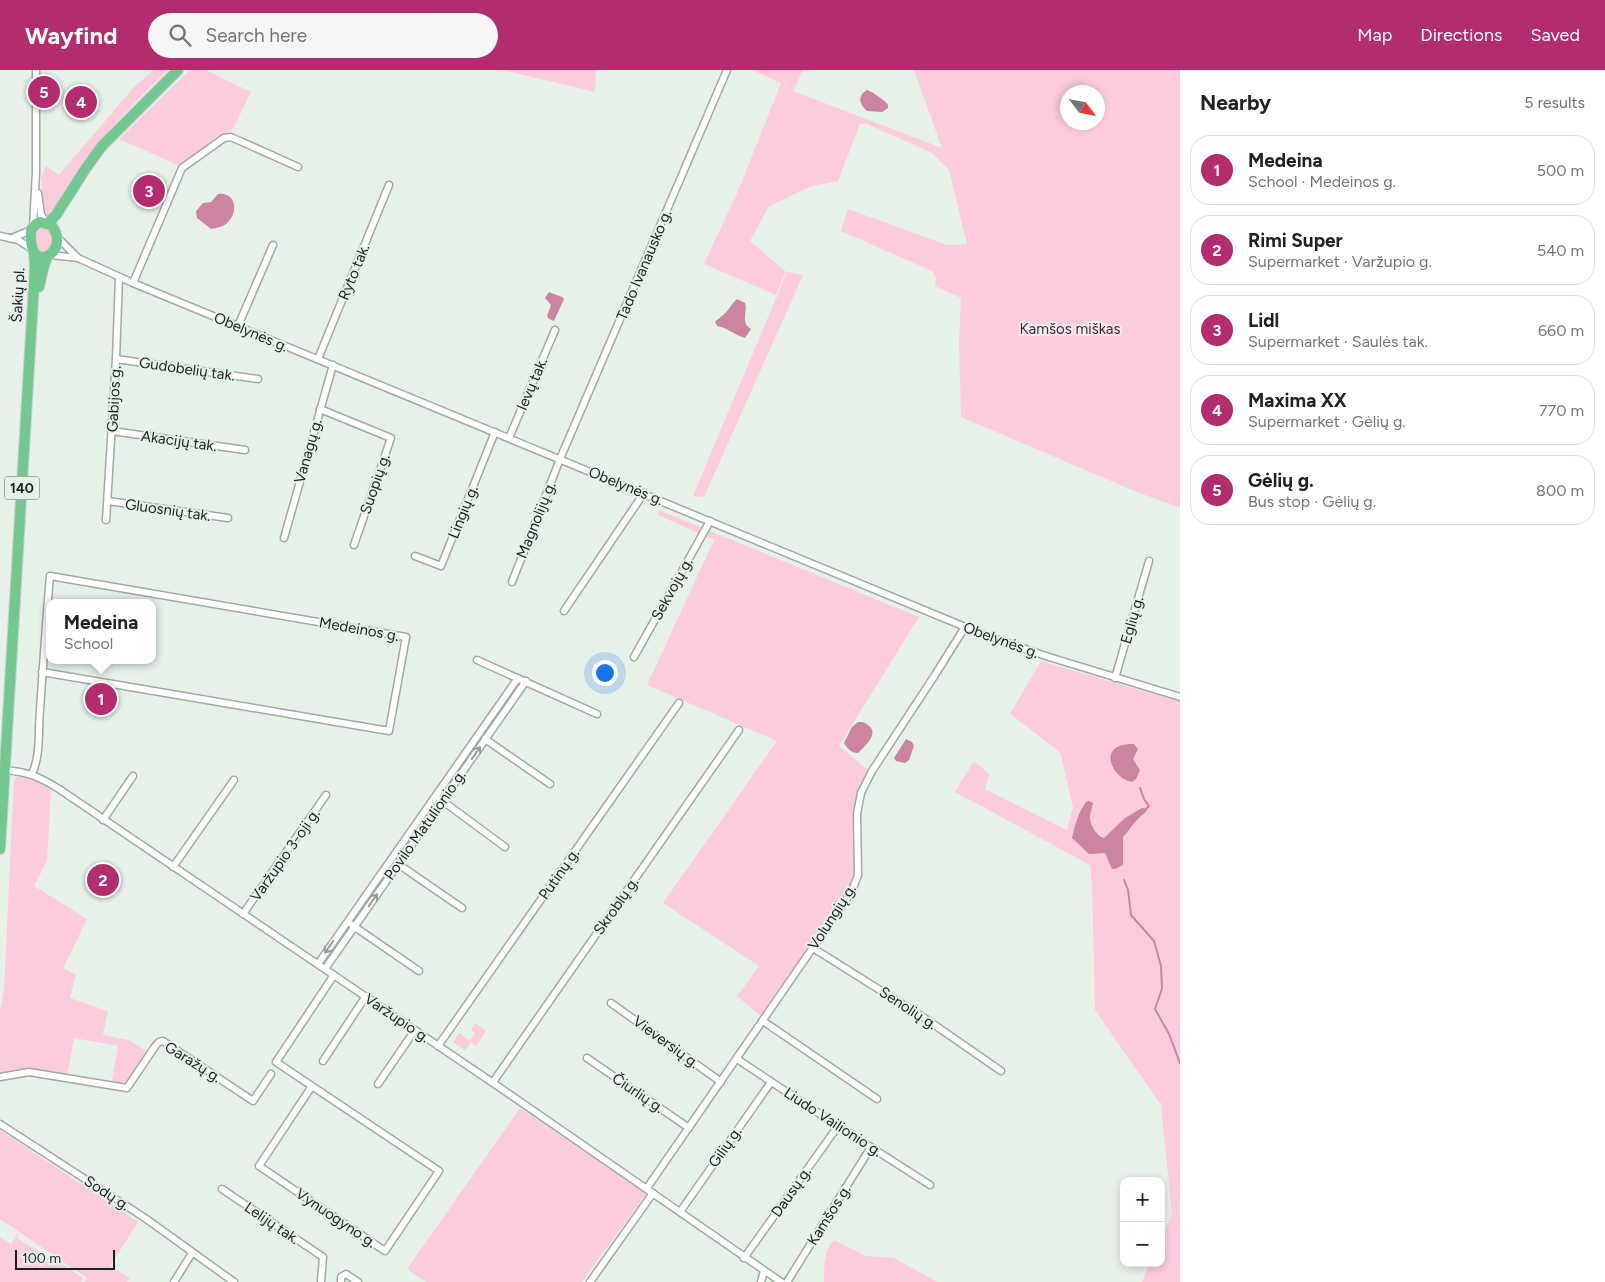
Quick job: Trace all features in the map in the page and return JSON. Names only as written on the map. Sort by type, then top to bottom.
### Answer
[{"type":"main road","name":"140","points":[[47,222],[56,214],[102,146],[178,70]]},
{"type":"main road","name":"140","points":[[49,256],[55,249],[56,234],[86,168]]},
{"type":"main road","points":[[32,228],[40,222],[47,222],[56,234]]},
{"type":"main road","name":"140","points":[[32,228],[33,251]]},
{"type":"main road","points":[[33,251],[40,257],[49,256]]},
{"type":"main road","name":"Šakių pl.","points":[[0,848],[2,784],[5,770],[35,260],[33,251]]},
{"type":"main road","name":"Šakių pl.","points":[[30,340],[42,269],[49,256]]},
{"type":"street","points":[[11,238],[32,228],[36,173],[36,70]]},
{"type":"street","name":"Tado Ivanausko g.","points":[[560,459],[727,70]]},
{"type":"street","points":[[133,283],[184,166],[224,138],[231,137],[298,167]]},
{"type":"street","points":[[36,173],[40,211],[42,219],[47,222]]},
{"type":"street","name":"Ryto tak.","points":[[318,359],[389,185]]},
{"type":"street","name":"Obelynės g.","points":[[56,234],[78,258]]},
{"type":"street","points":[[0,236],[25,243],[33,251]]},
{"type":"street","points":[[238,326],[273,245]]},
{"type":"street","name":"Obelynės g.","points":[[49,256],[78,258],[133,283],[965,627],[1017,647],[1180,697]]},
{"type":"street","name":"Gabijos g.","points":[[106,520],[119,277]]},
{"type":"street","name":"Ievų tak.","points":[[509,438],[555,330]]},
{"type":"street","name":"Gudobelių tak.","points":[[116,359],[258,379]]},
{"type":"street","name":"Vanagų g.","points":[[284,538],[333,365]]},
{"type":"street","name":"Suopių g.","points":[[320,409],[391,438],[354,545]]},
{"type":"street","name":"Akacijų tak.","points":[[112,431],[245,450]]},
{"type":"street","name":"Lingių g.","points":[[415,556],[441,566],[495,432]]},
{"type":"street","name":"Magnolijų g.","points":[[512,582],[560,459]]},
{"type":"street","points":[[564,611],[644,493]]},
{"type":"street","name":"Gluosnių tak.","points":[[108,501],[228,518]]},
{"type":"street","name":"Sekvojų g.","points":[[634,657],[710,520]]},
{"type":"street","name":"Eglių g.","points":[[1115,678],[1149,561]]},
{"type":"street","name":"Medeinos g.","points":[[46,624],[42,672],[389,731],[406,637],[50,576],[48,599]]},
{"type":"street","name":"Volungių g.","points":[[647,1188],[846,902],[856,883],[858,862],[857,814],[865,784],[965,627]]},
{"type":"street","points":[[478,660],[597,714]]},
{"type":"street","points":[[32,774],[37,759],[42,672]]},
{"type":"street","name":"Povilo Matulionio g.","points":[[318,964],[518,678]]},
{"type":"street","name":"Povilo Matulionio g.","points":[[325,969],[526,682]]},
{"type":"street","name":"Putinų g.","points":[[438,1046],[679,703]]},
{"type":"street","name":"Skroblų g.","points":[[493,1082],[739,730]]},
{"type":"street","points":[[486,739],[550,784]]},
{"type":"street","name":"Varžupio g.","points":[[5,770],[32,774],[42,779],[493,1082],[781,1282]]},
{"type":"street","points":[[103,820],[133,776]]},
{"type":"street","points":[[173,867],[234,780]]},
{"type":"street","name":"Varžupio 3-oji g.","points":[[243,914],[326,795]]},
{"type":"street","points":[[436,796],[506,847]]},
{"type":"street","points":[[398,864],[462,908]]},
{"type":"street","points":[[348,921],[418,971]]},
{"type":"street","name":"Senolių g.","points":[[813,948],[926,1019],[1001,1071]]},
{"type":"street","name":"Vynuogyno g.","points":[[312,1086],[259,1166],[385,1251],[439,1171],[312,1086],[276,1062],[334,975]]},
{"type":"street","points":[[323,1061],[366,996]]},
{"type":"street","name":"Vieversių g.","points":[[611,1003],[721,1082]]},
{"type":"street","points":[[763,1021],[877,1099]]},
{"type":"street","points":[[378,1084],[415,1030]]},
{"type":"street","name":"Garažų g.","points":[[0,1077],[28,1072],[127,1088],[156,1045],[163,1041],[253,1101],[271,1074]]},
{"type":"street","name":"Čiurlių g.","points":[[587,1058],[689,1128]]},
{"type":"street","name":"Liudo Vailionio g.","points":[[737,1059],[930,1185]]},
{"type":"street","name":"Gilių g.","points":[[680,1212],[771,1082]]},
{"type":"street","name":"Sodų g.","points":[[0,1124],[145,1218],[234,1282]]},
{"type":"street","name":"Dausų g.","points":[[744,1258],[838,1126]]},
{"type":"street","name":"Kamšos g.","points":[[787,1282],[871,1147]]},
{"type":"street","name":"Lelijų tak.","points":[[222,1189],[323,1257],[321,1282]]},
{"type":"street","points":[[590,1282],[652,1193]]},
{"type":"street","points":[[174,1282],[192,1253]]},
{"type":"street","points":[[761,1282],[764,1271]]},
{"type":"street","points":[[340,1282],[341,1277],[346,1274],[358,1282]]},
{"type":"green space","points":[[154,70],[168,70],[100,141],[80,167],[52,215],[46,216],[44,214],[41,177],[46,166],[59,175],[135,86]]},
{"type":"green space","points":[[190,70],[206,70],[251,92],[233,129],[180,166],[119,139]]},
{"type":"green space","points":[[503,70],[596,70],[595,92]]},
{"type":"green space","name":"Kamšos miškas","points":[[752,70],[803,70],[793,91],[942,148],[914,70],[1180,70],[1180,508],[1137,492],[961,417],[959,343],[961,298],[935,286],[936,277],[932,271],[841,231],[848,209],[947,245],[967,244],[949,170],[932,153],[867,124],[860,124],[838,181],[812,186],[769,206],[750,241],[786,272],[776,295],[704,264],[738,191],[781,83]]},
{"type":"green space","points":[[45,226],[50,232],[51,247],[47,252],[41,252],[37,244],[37,233],[39,227]]},
{"type":"green space","points":[[787,272],[803,275],[704,497],[693,496]]},
{"type":"green space","points":[[659,510],[919,617],[839,746],[869,771],[862,784],[854,808],[856,872],[851,887],[762,1017],[737,996],[759,966],[663,903],[777,741],[647,685],[714,540],[658,515]]},
{"type":"green space","points":[[1041,661],[1180,702],[1180,1282],[1142,1282],[1148,1267],[1165,1267],[1165,1230],[1172,1215],[1161,1105],[1095,1010],[1090,865],[955,792],[974,761],[989,774],[985,789],[1067,830],[1073,807],[1060,752],[1010,714]]},
{"type":"green space","points":[[19,776],[33,779],[51,790],[47,861],[34,886],[87,919],[63,968],[76,975],[70,998],[108,1011],[103,1035],[128,1040],[149,1052],[134,1075],[121,1085],[112,1081],[118,1046],[74,1038],[67,1075],[31,1069],[0,1074],[0,1012],[4,989],[14,780]]},
{"type":"green space","points":[[475,1023],[486,1031],[476,1046],[471,1042],[465,1050],[453,1042],[459,1033],[470,1041],[475,1033],[471,1030]]},
{"type":"green space","points":[[520,1108],[646,1194],[582,1282],[426,1282],[407,1269]]},
{"type":"green space","points":[[0,1130],[138,1222],[110,1266],[130,1278],[127,1282],[85,1282],[87,1278],[0,1219]]},
{"type":"green space","points":[[17,1234],[19,1235],[17,1238],[48,1258],[50,1256],[83,1278],[81,1282],[0,1282],[0,1237],[11,1244]]},
{"type":"green space","points":[[834,1240],[866,1256],[894,1258],[937,1282],[824,1282],[826,1254]]},
{"type":"shaded area","points":[[867,90],[884,101],[888,108],[882,112],[867,111],[862,106],[860,97]]},
{"type":"shaded area","points":[[218,194],[229,196],[232,200],[234,204],[233,215],[226,224],[211,229],[197,218],[196,211],[203,203],[211,202]]},
{"type":"shaded area","points":[[549,292],[564,299],[554,321],[547,316],[551,305],[545,298]]},
{"type":"shaded area","points":[[737,299],[745,303],[745,320],[751,329],[745,338],[717,326],[715,322]]},
{"type":"shaded area","points":[[858,722],[863,722],[872,729],[872,736],[858,753],[850,750],[844,743],[852,727]]},
{"type":"shaded area","points":[[906,739],[912,742],[914,746],[909,760],[905,763],[896,761],[894,758]]},
{"type":"shaded area","points":[[1134,744],[1138,749],[1133,759],[1140,770],[1136,779],[1132,782],[1118,775],[1111,762],[1111,755],[1114,749],[1122,745]]},
{"type":"shaded area","points":[[1089,801],[1093,803],[1090,815],[1092,825],[1098,835],[1104,838],[1125,818],[1142,808],[1147,809],[1123,837],[1123,865],[1115,869],[1112,869],[1105,853],[1089,854],[1072,838],[1083,806]]},
{"type":"waterway","points":[[1140,788],[1149,806],[1146,809]]},
{"type":"waterway","points":[[1124,880],[1128,890],[1131,915],[1154,941],[1161,966],[1162,989],[1155,1009],[1169,1034],[1180,1063]]},
{"type":"place","name":"Gėlių g.","points":[[44,92]]},
{"type":"place","name":"Maxima XX","points":[[81,102]]},
{"type":"place","name":"Lidl","points":[[149,191]]},
{"type":"place","name":"Medeina","points":[[101,699]]},
{"type":"place","name":"Rimi Super","points":[[103,880]]}]
